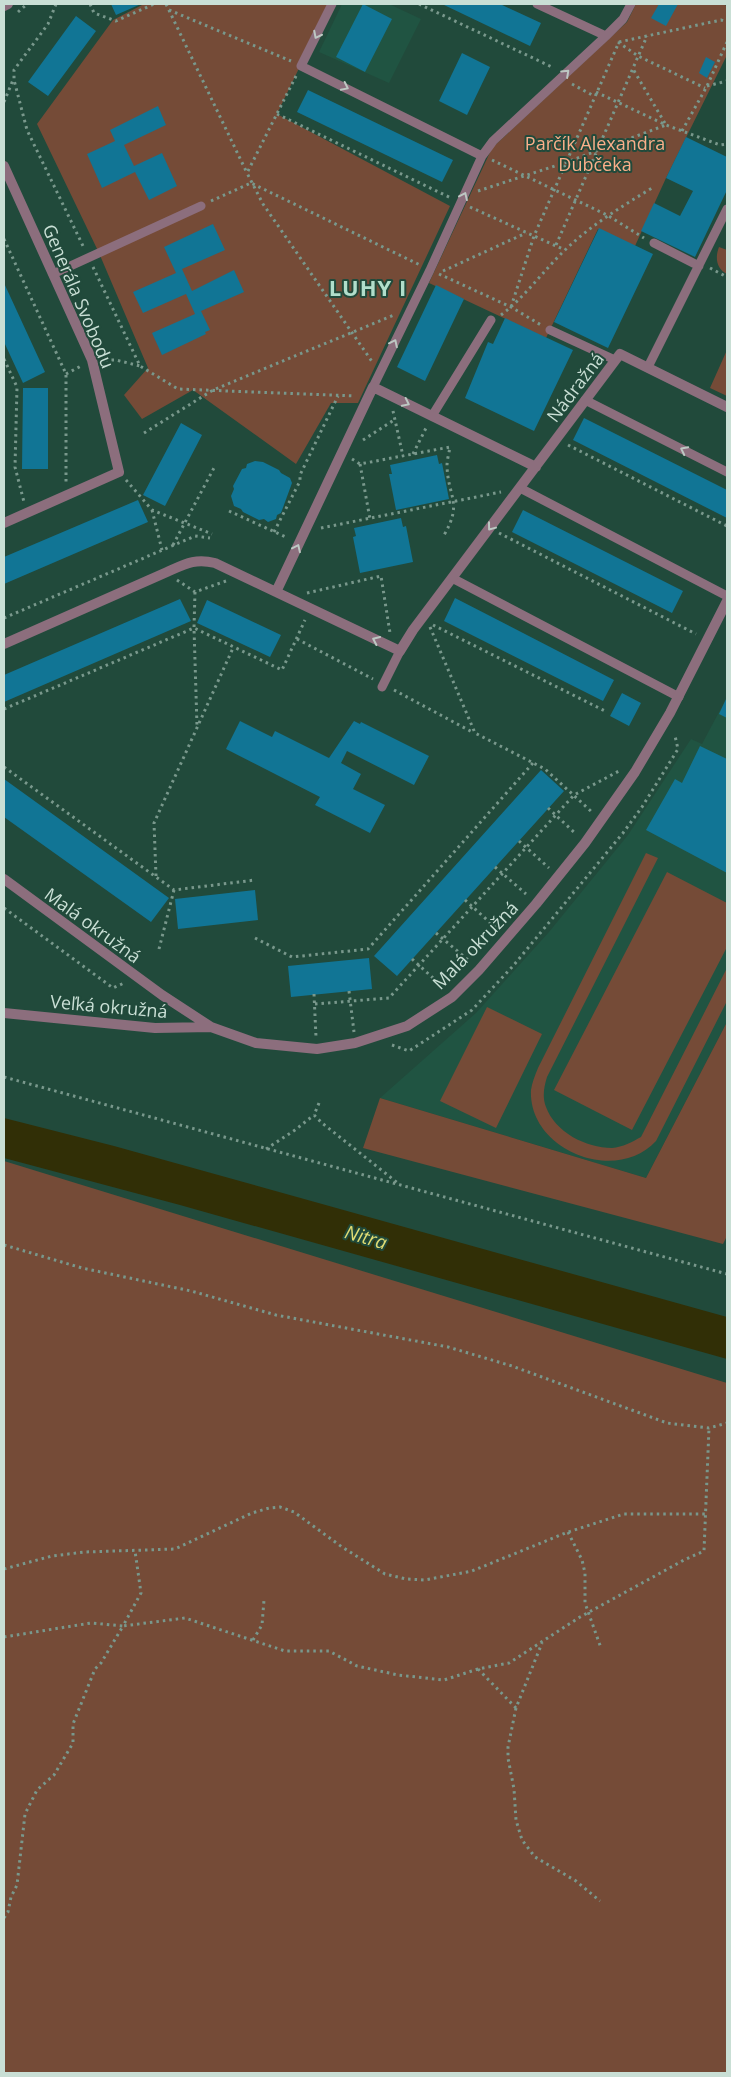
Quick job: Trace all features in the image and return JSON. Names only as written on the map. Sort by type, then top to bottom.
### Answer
[{"type":"street","points":[[4,6],[8,4]]},
{"type":"street","name":"Generála Svobodu","points":[[4,166],[92,360],[119,472]]},
{"type":"street","name":"Nádražná","points":[[400,651],[413,630],[620,354],[727,407]]},
{"type":"street","points":[[276,592],[373,387],[536,467]]},
{"type":"street","points":[[4,523],[119,472]]},
{"type":"street","points":[[4,644],[167,572],[193,561],[202,560],[215,563],[400,651]]},
{"type":"street","points":[[679,696],[727,601]]},
{"type":"street","name":"Malá okružná","points":[[4,879],[106,956],[211,1026],[256,1043],[317,1049],[355,1043],[407,1026],[452,997],[536,904],[585,843],[635,772],[679,696]]},
{"type":"street","name":"Veľká okružná","points":[[4,1013],[155,1028],[211,1026]]},
{"type":"lane","points":[[332,4],[301,66],[487,158]]},
{"type":"lane","points":[[537,4],[606,36]]},
{"type":"lane","points":[[373,387],[412,308],[434,271],[487,158],[493,141],[606,36],[623,19],[631,4]]},
{"type":"lane","points":[[53,274],[201,206]]},
{"type":"lane","points":[[648,367],[727,209]]},
{"type":"lane","points":[[654,243],[700,265]]},
{"type":"lane","points":[[432,416],[491,320]]},
{"type":"lane","points":[[550,330],[615,360]]},
{"type":"lane","points":[[585,400],[727,472]]},
{"type":"lane","points":[[520,488],[727,596]]},
{"type":"lane","points":[[452,578],[679,696]]},
{"type":"lane","points":[[381,684],[400,651]]},
{"type":"path","points":[[56,4],[48,24],[14,70],[14,80],[27,130],[140,366]]},
{"type":"path","points":[[90,4],[94,13],[116,21],[154,4]]},
{"type":"path","points":[[166,4],[263,204],[380,373]]},
{"type":"path","points":[[419,4],[566,74]]},
{"type":"path","points":[[169,10],[301,66],[247,173]]},
{"type":"path","points":[[617,42],[721,20],[727,22]]},
{"type":"path","points":[[511,307],[534,236],[622,34]]},
{"type":"path","points":[[556,245],[647,36]]},
{"type":"path","points":[[617,42],[638,56],[706,87],[727,81]]},
{"type":"path","points":[[682,131],[706,87],[727,42]]},
{"type":"path","points":[[633,69],[666,125]]},
{"type":"path","points":[[576,77],[569,83],[618,102],[666,125],[720,145],[727,144]]},
{"type":"path","points":[[4,102],[14,80]]},
{"type":"path","points":[[277,114],[565,250]]},
{"type":"path","points":[[480,184],[476,192],[566,162],[666,125]]},
{"type":"path","points":[[487,158],[495,154]]},
{"type":"path","points":[[487,158],[487,168]]},
{"type":"path","points":[[487,158],[607,215],[654,243]]},
{"type":"path","points":[[201,206],[252,183]]},
{"type":"path","points":[[252,183],[511,307],[550,330]]},
{"type":"path","points":[[511,307],[565,250],[607,215],[652,188]]},
{"type":"path","points":[[465,204],[473,199]]},
{"type":"path","points":[[465,204],[466,215]]},
{"type":"path","points":[[434,271],[527,232]]},
{"type":"path","points":[[4,239],[66,374],[66,496]]},
{"type":"path","points":[[434,271],[442,265]]},
{"type":"path","points":[[700,265],[727,277]]},
{"type":"path","points":[[144,433],[213,390],[412,308]]},
{"type":"path","points":[[4,359],[16,387],[15,467],[26,513]]},
{"type":"path","points":[[92,360],[116,360],[140,366],[178,389],[368,397]]},
{"type":"path","points":[[390,395],[403,456]]},
{"type":"path","points":[[274,532],[300,481],[300,475],[338,396]]},
{"type":"path","points":[[412,454],[432,416]]},
{"type":"path","points":[[394,420],[342,452],[360,464],[450,447],[447,466],[454,501],[454,519],[444,535]]},
{"type":"path","points":[[556,439],[727,526]]},
{"type":"path","points":[[360,464],[370,519]]},
{"type":"path","points":[[172,545],[215,466]]},
{"type":"path","points":[[4,618],[172,545],[195,536],[211,536],[152,510],[119,472]]},
{"type":"path","points":[[305,531],[520,488]]},
{"type":"path","points":[[152,510],[162,550]]},
{"type":"path","points":[[229,511],[300,543]]},
{"type":"path","points":[[490,528],[699,635]]},
{"type":"path","points":[[167,572],[195,592]]},
{"type":"path","points":[[195,592],[242,576]]},
{"type":"path","points":[[286,597],[381,576],[390,635]]},
{"type":"path","points":[[195,592],[194,628],[198,728]]},
{"type":"path","points":[[194,628],[282,670],[310,609]]},
{"type":"path","points":[[475,733],[427,622],[607,712]]},
{"type":"path","points":[[4,709],[194,628]]},
{"type":"path","points":[[297,639],[546,769],[593,813]]},
{"type":"path","points":[[156,876],[154,824],[233,648]]},
{"type":"path","points":[[255,938],[292,957],[368,949],[533,763]]},
{"type":"path","points":[[4,766],[174,890],[256,880]]},
{"type":"path","points":[[315,1004],[389,998],[574,795],[624,769]]},
{"type":"path","points":[[548,808],[576,834]]},
{"type":"path","points":[[519,840],[549,868]]},
{"type":"path","points":[[495,867],[526,894]]},
{"type":"path","points":[[159,949],[174,890]]},
{"type":"path","points":[[465,900],[496,928]]},
{"type":"path","points":[[4,908],[112,988],[128,982]]},
{"type":"path","points":[[436,933],[468,960]]},
{"type":"path","points":[[412,960],[443,987]]},
{"type":"path","points":[[349,991],[354,1033]]},
{"type":"path","points":[[314,994],[316,1037]]},
{"type":"path","points":[[4,1077],[727,1274]]},
{"type":"path","points":[[266,1149],[314,1115],[319,1103]]},
{"type":"path","points":[[314,1115],[400,1185]]},
{"type":"path","points":[[4,1245],[82,1268],[190,1291],[276,1315],[448,1347],[512,1366],[667,1423],[709,1428],[727,1423]]},
{"type":"path","points":[[4,1637],[91,1623],[123,1626],[185,1618],[285,1651],[330,1651],[357,1666],[398,1675],[444,1680],[478,1669],[510,1664],[590,1612],[684,1560],[704,1551],[709,1428]]},
{"type":"path","points":[[4,1569],[52,1556],[85,1552],[175,1549],[252,1513],[280,1507],[294,1512],[342,1547],[385,1574],[406,1579],[425,1580],[472,1571],[568,1532],[624,1514],[705,1514]]},
{"type":"path","points":[[568,1532],[582,1560],[585,1573],[585,1603],[590,1612],[601,1648]]},
{"type":"path","points":[[4,1918],[8,1912],[11,1897],[17,1884],[25,1814],[37,1790],[54,1775],[73,1743],[73,1724],[95,1669],[142,1593],[135,1551]]},
{"type":"path","points":[[253,1640],[262,1625],[264,1600]]},
{"type":"path","points":[[542,1643],[516,1708],[508,1747],[516,1820],[522,1840],[535,1857],[576,1881],[600,1901]]},
{"type":"path","points":[[478,1669],[516,1708]]},
{"type":"shaded area","points":[[342,4],[389,4],[421,19],[389,83],[319,52]]},
{"type":"shaded area","points":[[727,697],[727,1022],[646,1178],[380,1098],[476,1013],[549,932],[628,835],[691,739],[702,744]]},
{"type":"green space","points":[[144,4],[330,4],[277,114],[450,206],[358,403],[331,403],[296,464],[193,390],[142,419],[124,395],[148,368],[99,253],[37,124],[113,20]]},
{"type":"green space","name":"Parčík Alexandra Dubčeka","points":[[636,4],[722,4],[727,6],[727,55],[666,178],[635,246],[598,229],[546,338],[429,283],[492,148],[627,22]]},
{"type":"green space","points":[[719,247],[727,250],[727,274],[723,272],[717,262]]},
{"type":"green space","points":[[727,350],[727,396],[710,388]]},
{"type":"green space","points":[[646,853],[658,858],[547,1077],[544,1088],[544,1100],[550,1116],[564,1131],[582,1142],[592,1145],[612,1148],[627,1144],[641,1137],[727,968],[727,1001],[656,1141],[639,1154],[619,1160],[598,1160],[577,1154],[559,1144],[544,1129],[534,1111],[531,1090],[538,1068]]},
{"type":"green space","points":[[667,872],[727,903],[727,947],[632,1130],[554,1090]]},
{"type":"green space","points":[[487,1007],[542,1034],[496,1128],[440,1101]]},
{"type":"green space","points":[[727,1022],[727,1236],[723,1244],[363,1148],[380,1098],[646,1178]]},
{"type":"green space","points":[[4,1161],[727,1383],[727,2073],[4,2073]]},
{"type":"water","name":"Nitra","points":[[4,1118],[114,1146],[727,1317],[727,1359],[180,1205],[4,1158]]},
{"type":"building","points":[[111,4],[141,4],[116,15]]},
{"type":"building","points":[[363,4],[392,19],[365,72],[336,57]]},
{"type":"building","points":[[442,4],[500,4],[541,23],[530,46]]},
{"type":"building","points":[[659,4],[678,4],[666,26],[651,18]]},
{"type":"building","points":[[76,16],[96,31],[48,96],[28,82]]},
{"type":"building","points":[[462,53],[490,67],[467,115],[439,101]]},
{"type":"building","points":[[706,57],[715,62],[707,78],[699,73]]},
{"type":"building","points":[[308,90],[453,160],[442,182],[297,112]]},
{"type":"building","points":[[158,106],[166,125],[124,145],[134,166],[162,153],[177,186],[149,200],[135,172],[102,188],[87,154],[115,141],[110,130]]},
{"type":"building","points":[[686,137],[727,157],[727,190],[695,257],[641,231],[654,203],[680,216],[693,191],[666,178]]},
{"type":"building","points":[[213,224],[225,250],[182,269],[192,291],[234,270],[244,292],[201,311],[210,330],[205,332],[206,334],[162,355],[152,333],[195,314],[186,294],[143,313],[133,292],[176,273],[164,247]]},
{"type":"building","points":[[599,228],[653,254],[608,348],[554,322]]},
{"type":"building","points":[[4,283],[45,372],[23,383],[4,342]]},
{"type":"building","points":[[436,285],[464,299],[425,381],[397,367]]},
{"type":"building","points":[[505,318],[573,350],[534,431],[465,398],[488,342],[493,344]]},
{"type":"building","points":[[23,388],[48,388],[48,469],[22,469]]},
{"type":"building","points":[[584,418],[727,490],[727,518],[573,440]]},
{"type":"building","points":[[181,423],[202,435],[165,506],[143,495]]},
{"type":"building","points":[[437,455],[439,464],[442,463],[449,499],[396,510],[389,474],[392,474],[390,465]]},
{"type":"building","points":[[255,461],[263,462],[279,470],[290,478],[292,483],[281,513],[277,515],[276,519],[268,522],[264,519],[259,520],[234,506],[231,496],[234,489],[233,486],[242,469],[246,468],[247,464]]},
{"type":"building","points":[[138,500],[148,522],[4,584],[4,557]]},
{"type":"building","points":[[523,510],[683,591],[672,613],[512,532]]},
{"type":"building","points":[[401,518],[403,527],[406,526],[413,562],[360,573],[353,537],[356,536],[354,528]]},
{"type":"building","points":[[455,598],[614,680],[603,701],[444,621]]},
{"type":"building","points":[[180,599],[191,621],[4,702],[4,675]]},
{"type":"building","points":[[207,600],[281,635],[270,657],[197,623]]},
{"type":"building","points":[[622,693],[641,703],[629,726],[610,716]]},
{"type":"building","points":[[727,697],[727,718],[719,714]]},
{"type":"building","points":[[240,721],[272,737],[275,731],[329,758],[354,721],[360,724],[361,722],[429,756],[414,785],[347,751],[341,763],[361,774],[353,789],[385,805],[370,833],[315,805],[320,797],[226,749]]},
{"type":"building","points":[[700,746],[727,759],[727,873],[646,830],[675,779],[682,783]]},
{"type":"building","points":[[541,770],[564,791],[397,976],[374,956]]},
{"type":"building","points":[[4,779],[169,898],[151,922],[4,817]]},
{"type":"building","points":[[255,890],[258,920],[178,929],[175,899]]},
{"type":"building","points":[[369,958],[372,989],[291,997],[288,966]]},
{"type":"district","name":"LUHY I","points":[[368,287]]}]
